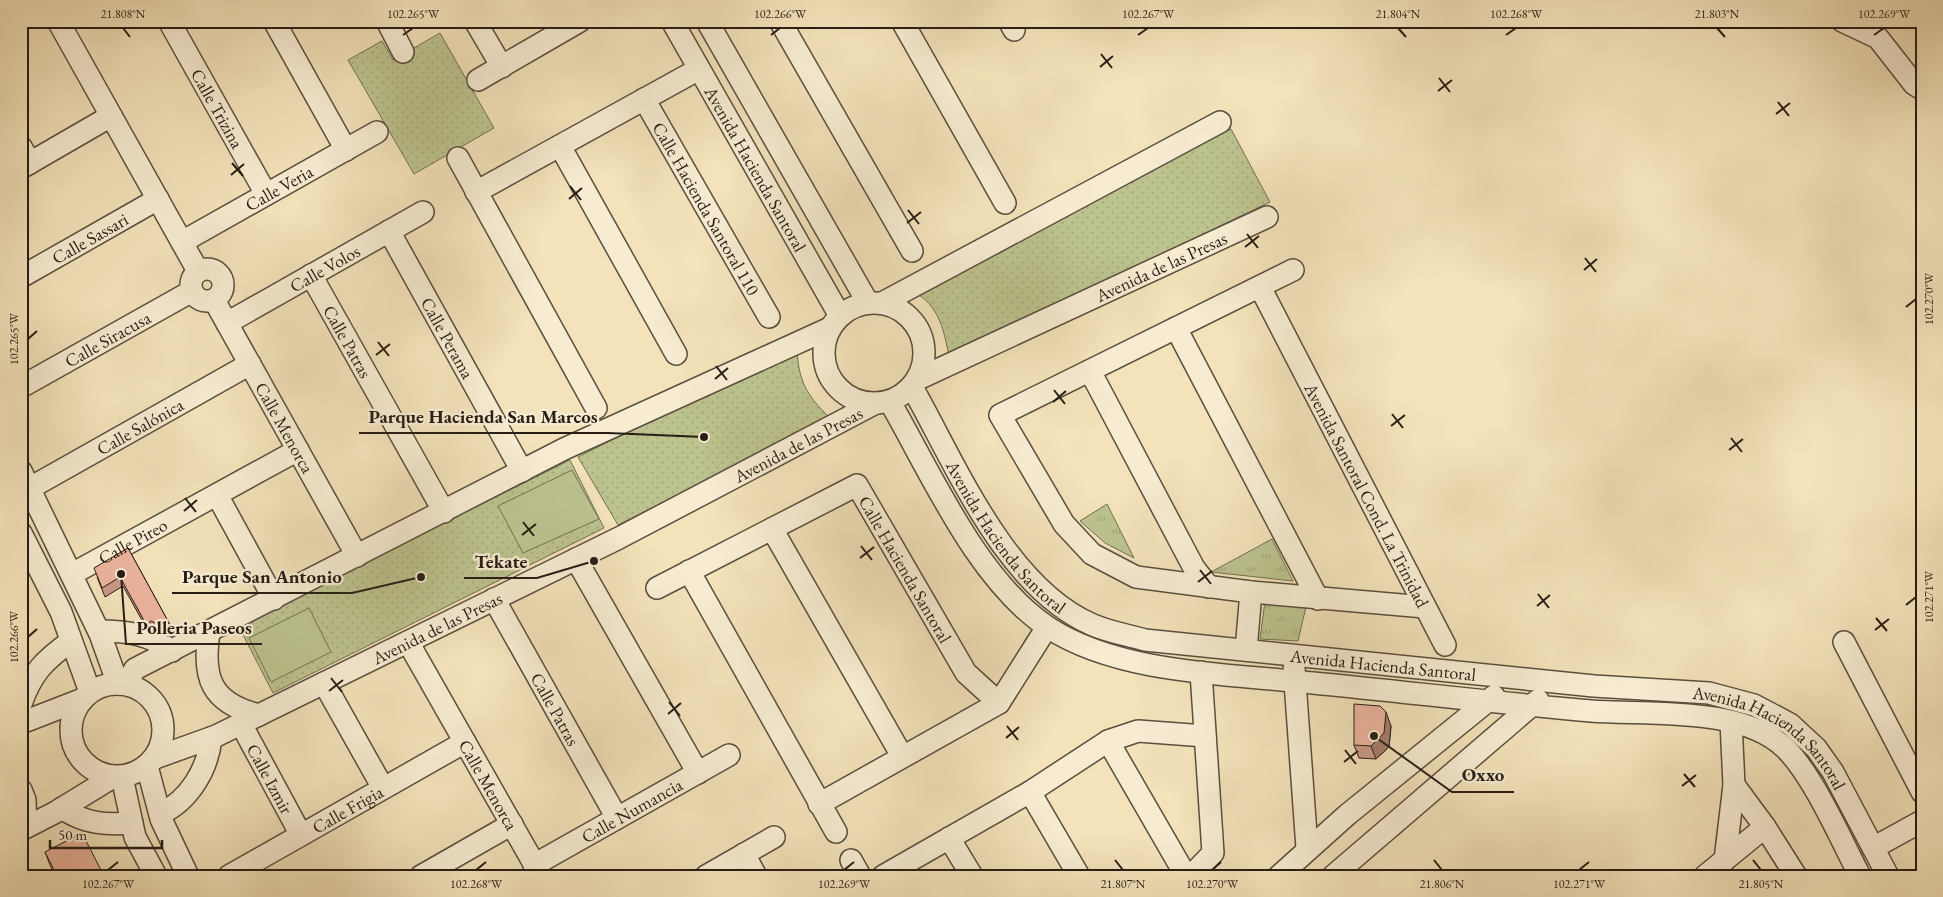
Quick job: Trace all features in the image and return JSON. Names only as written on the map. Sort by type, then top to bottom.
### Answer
[{"type":"street","points":[[58,21],[182,242],[195,281],[198,299],[214,300],[223,288],[221,277],[208,269],[195,281]]},
{"type":"street","name":"Calle Trizina","points":[[169,21],[266,194]]},
{"type":"street","points":[[274,21],[346,150]]},
{"type":"street","points":[[387,21],[403,52]]},
{"type":"street","points":[[475,21],[502,67]]},
{"type":"street","points":[[478,80],[580,21]]},
{"type":"street","name":"Avenida Hacienda Santoral","points":[[672,21],[755,168],[835,322]]},
{"type":"street","name":"Avenida Hacienda Santoral","points":[[707,21],[781,152],[875,303]]},
{"type":"street","points":[[780,21],[912,251]]},
{"type":"street","points":[[902,21],[1004,203]]},
{"type":"street","points":[[1842,21],[1876,30],[1914,84],[1922,89]]},
{"type":"street","points":[[476,192],[699,69]]},
{"type":"street","name":"Calle Hacienda Santoral 110","points":[[644,99],[769,317]]},
{"type":"street","points":[[24,159],[111,116]]},
{"type":"street","points":[[122,684],[135,669],[564,449],[835,322],[849,310],[875,303],[1220,122]]},
{"type":"street","name":"Calle Veria","points":[[182,242],[377,132]]},
{"type":"street","points":[[560,146],[676,354]]},
{"type":"street","points":[[755,168],[781,152]]},
{"type":"street","points":[[458,158],[596,408]]},
{"type":"street","name":"Calle Sassari","points":[[21,277],[158,199]]},
{"type":"street","name":"Calle Volos","points":[[227,323],[423,212]]},
{"type":"street","name":"Avenida de las Presas","points":[[915,383],[1267,217]]},
{"type":"street","name":"Calle Perama","points":[[389,231],[522,471]]},
{"type":"street","name":"Avenida Santoral Cond. La Trinidad","points":[[1293,270],[1000,415],[1064,524],[1092,554],[1136,577],[1251,592],[1425,607]]},
{"type":"street","name":"Calle Patras","points":[[311,275],[444,512]]},
{"type":"street","name":"Calle Siracusa","points":[[21,386],[195,281]]},
{"type":"street","name":"Avenida Santoral Cond. La Trinidad","points":[[1260,287],[1425,607]]},
{"type":"street","name":"Calle Menorca","points":[[214,300],[357,556]]},
{"type":"street","points":[[835,322],[824,344],[824,362],[831,378],[842,392],[857,401],[882,403],[915,383],[924,361],[923,341],[915,324],[900,310],[875,303]]},
{"type":"street","points":[[1176,328],[1318,598]]},
{"type":"street","name":"Calle Salónica","points":[[26,479],[250,364]]},
{"type":"street","points":[[1090,371],[1194,568],[1209,587]]},
{"type":"street","name":"Avenida Hacienda Santoral","points":[[915,383],[978,507],[1010,558],[1055,603],[1093,625],[1144,640],[1515,678],[1709,693],[1754,706],[1790,724],[1816,748],[1833,772],[1888,876]]},
{"type":"street","name":"Avenida Hacienda Santoral","points":[[882,403],[969,543],[996,577],[1021,605],[1047,627],[1071,640],[1120,658],[1201,672],[1488,701],[1696,716],[1732,722],[1760,732],[1785,748],[1806,775],[1860,876]]},
{"type":"street","name":"Avenida de las Presas","points":[[151,762],[211,738],[494,600],[882,403]]},
{"type":"street","name":"Calle Pireo","points":[[72,574],[298,450]]},
{"type":"street","points":[[26,479],[122,684]]},
{"type":"street","name":"Calle Hacienda Santoral","points":[[657,588],[857,485],[966,673],[999,703]]},
{"type":"street","points":[[216,495],[274,599]]},
{"type":"street","points":[[772,529],[902,756]]},
{"type":"street","points":[[21,533],[27,559],[61,612],[87,696]]},
{"type":"street","points":[[576,559],[698,773]]},
{"type":"street","points":[[689,571],[836,832]]},
{"type":"street","points":[[1246,650],[1251,592]]},
{"type":"street","name":"Calle Patras","points":[[494,600],[617,818]]},
{"type":"street","points":[[1425,607],[1445,645]]},
{"type":"street","points":[[819,804],[999,703],[1047,627]]},
{"type":"street","points":[[98,632],[129,631],[158,640],[172,651]]},
{"type":"street","points":[[209,632],[206,653],[207,671],[211,685],[223,700],[240,710],[250,719]]},
{"type":"street","points":[[21,704],[28,683],[46,659],[71,640]]},
{"type":"street","name":"Calle Menorca","points":[[408,642],[538,870]]},
{"type":"street","points":[[1844,642],[1922,792]]},
{"type":"street","points":[[1293,655],[1307,848]]},
{"type":"street","points":[[1191,876],[1213,853],[1201,672]]},
{"type":"street","points":[[1279,876],[1307,848],[1515,678]]},
{"type":"street","points":[[1333,876],[1560,682]]},
{"type":"street","points":[[324,683],[383,788]]},
{"type":"street","points":[[21,723],[87,696],[108,684],[122,684],[146,693],[159,710],[164,729],[160,749],[151,762],[136,774],[118,777],[24,829]]},
{"type":"street","points":[[87,696],[75,711],[71,725],[72,739],[76,751],[92,770],[118,777]]},
{"type":"street","name":"Calle Izmir","points":[[250,719],[301,835]]},
{"type":"street","points":[[1725,860],[1734,786],[1732,722]]},
{"type":"street","points":[[883,876],[1030,792],[1108,741],[1138,731],[1205,736]]},
{"type":"street","points":[[160,814],[170,810],[194,786],[209,756],[211,738]]},
{"type":"street","points":[[1108,741],[1186,876]]},
{"type":"street","name":"Calle Frigia","points":[[229,876],[465,742]]},
{"type":"street","name":"Calle Numancia","points":[[538,870],[617,818],[729,756]]},
{"type":"street","points":[[151,762],[160,814],[188,876]]},
{"type":"street","points":[[118,777],[135,836],[156,876]]},
{"type":"street","points":[[1734,786],[1765,827],[1796,876]]},
{"type":"street","points":[[21,790],[25,800],[24,829]]},
{"type":"street","points":[[1030,792],[1079,876]]},
{"type":"street","points":[[62,808],[72,816],[105,825],[132,823]]},
{"type":"street","points":[[1873,848],[1922,822]]},
{"type":"street","points":[[421,876],[512,824]]},
{"type":"street","points":[[1705,876],[1765,827]]},
{"type":"street","points":[[706,876],[774,837]]},
{"type":"street","points":[[950,838],[972,876]]},
{"type":"street","points":[[744,854],[756,876]]},
{"type":"green space","points":[[440,33],[494,128],[414,174],[348,60],[382,41],[393,60]]},
{"type":"green space","points":[[1231,129],[1270,202],[949,356],[940,322],[932,307],[919,295],[919,287]]},
{"type":"green space","points":[[797,347],[799,369],[805,386],[815,402],[830,418],[618,525],[578,457]]},
{"type":"green space","points":[[570,460],[604,528],[273,693],[238,625]]},
{"type":"green space","points":[[572,470],[599,519],[523,553],[498,506]]},
{"type":"green space","points":[[1107,504],[1134,558],[1105,543],[1080,521]]},
{"type":"green space","points":[[1272,539],[1293,581],[1211,572]]},
{"type":"green space","points":[[1265,601],[1306,607],[1298,641],[1260,639]]},
{"type":"green space","points":[[309,608],[331,652],[271,682],[249,638]]},
{"type":"building","points":[[128,548],[169,623],[164,627],[151,621],[146,624],[120,577],[102,588],[94,568]]},
{"type":"building","points":[[1354,704],[1380,706],[1386,712],[1384,733],[1371,746],[1354,745]]},
{"type":"building","points":[[82,833],[104,876],[57,876],[45,852]]},
{"type":"place","name":"Parque Hacienda San Marcos","points":[[704,437]]},
{"type":"place","name":"Tekate","points":[[594,561]]},
{"type":"place","name":"Polleria Paseos","points":[[121,574]]},
{"type":"place","name":"Parque San Antonio","points":[[421,577]]},
{"type":"place","name":"Oxxo","points":[[1374,736]]}]
